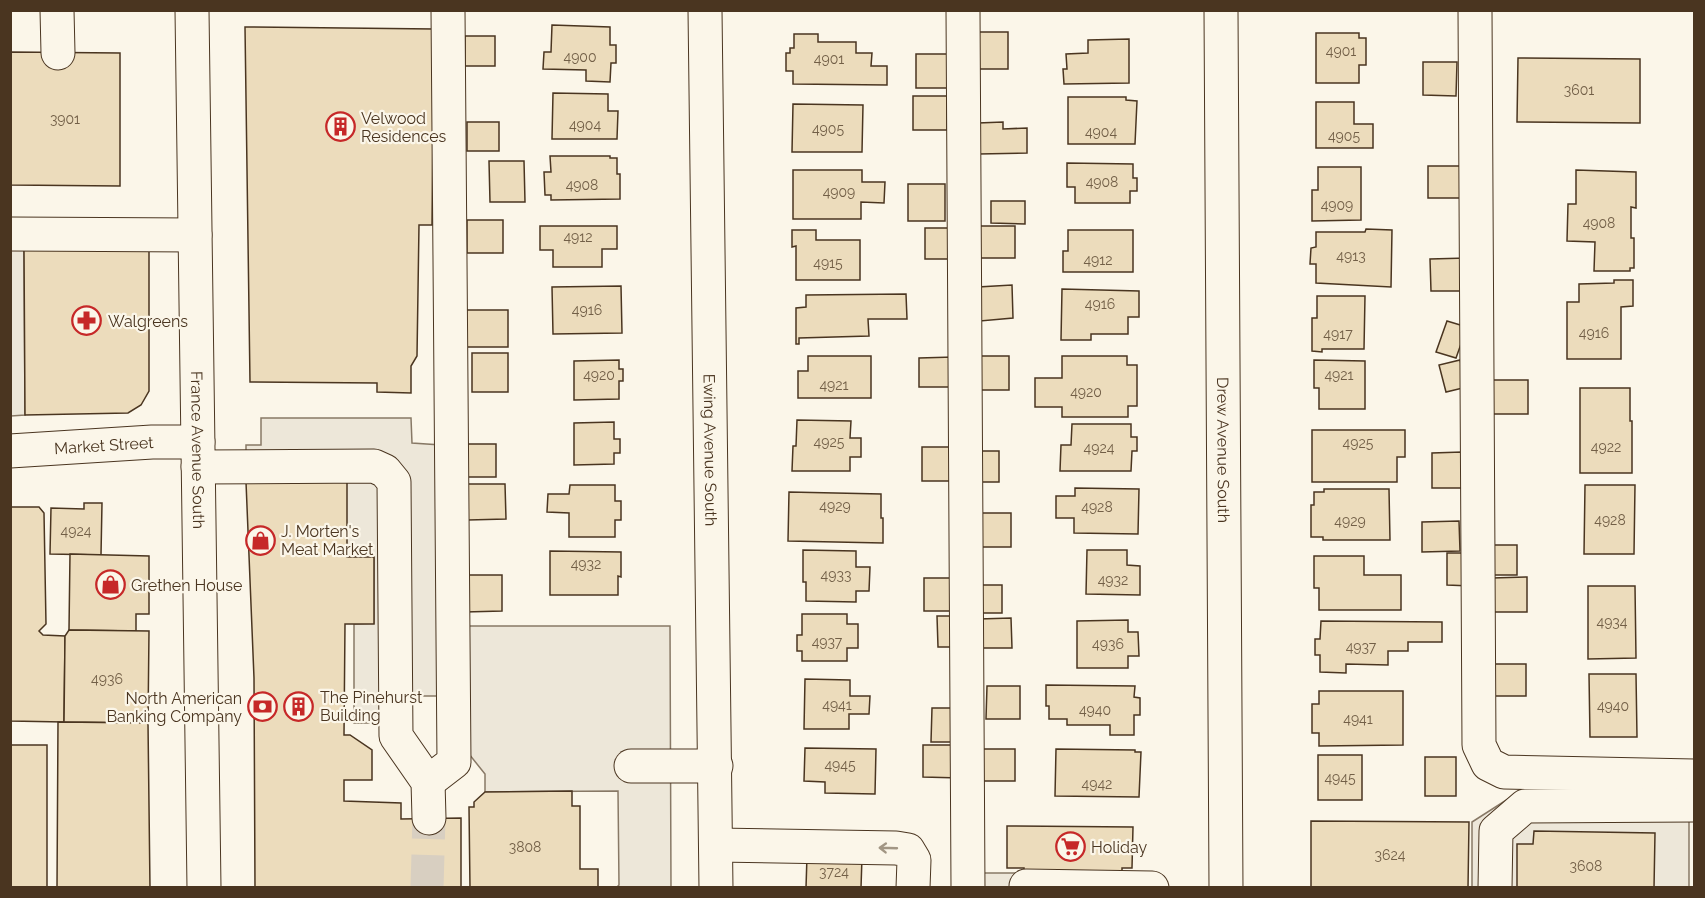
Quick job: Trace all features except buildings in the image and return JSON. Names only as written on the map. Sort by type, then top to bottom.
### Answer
[{"type":"street","points":[[57,10],[58,53]]},
{"type":"street","name":"France Avenue South","points":[[192,10],[204,888]]},
{"type":"street","points":[[429,818],[428,782],[454,762],[448,10]]},
{"type":"street","name":"Ewing Avenue South","points":[[705,10],[716,888]]},
{"type":"street","points":[[963,10],[968,888]]},
{"type":"street","name":"Drew Avenue South","points":[[1221,10],[1226,888]]},
{"type":"street","points":[[1475,10],[1479,745],[1488,764],[1504,772],[1695,776]]},
{"type":"street","points":[[10,234],[195,235]]},
{"type":"street","name":"Market Street","points":[[10,451],[152,442],[198,455],[374,465],[385,471],[394,483],[396,736],[428,782]]},
{"type":"street","points":[[632,766],[716,766]]},
{"type":"street","points":[[1495,888],[1496,831],[1525,806],[1695,805]]},
{"type":"street","points":[[716,845],[908,850],[914,860],[913,888]]},
{"type":"street","points":[[1026,888],[1037,886],[1152,888]]},
{"type":"shaded area","points":[[10,239],[24,250],[25,415],[11,416]]},
{"type":"shaded area","points":[[261,418],[411,418],[412,443],[441,445],[443,696],[412,696],[380,723],[354,723],[354,624],[374,623],[374,558],[347,557],[246,482],[246,445],[261,445]]},
{"type":"shaded area","points":[[469,626],[670,626],[671,887],[617,887],[619,885],[618,791],[485,792],[485,774],[469,754]]},
{"type":"shaded area","points":[[1525,788],[1676,788],[1689,802],[1689,887],[1472,888],[1472,822]]},
{"type":"shaded area","points":[[982,873],[1015,873],[1015,887],[982,887]]},
{"type":"tunnel","points":[[427,888],[429,818]]},
{"type":"place","name":"Velwood Residences","points":[[340,127]]},
{"type":"place","name":"Walgreens","points":[[87,321]]},
{"type":"place","name":"J. Morten's Meat Market","points":[[260,540]]},
{"type":"place","name":"Grethen House","points":[[110,585]]},
{"type":"place","name":"The Pinehurst Building","points":[[299,706]]},
{"type":"place","name":"North American Banking Company","points":[[263,707]]},
{"type":"place","name":"Holiday","points":[[1070,847]]}]
